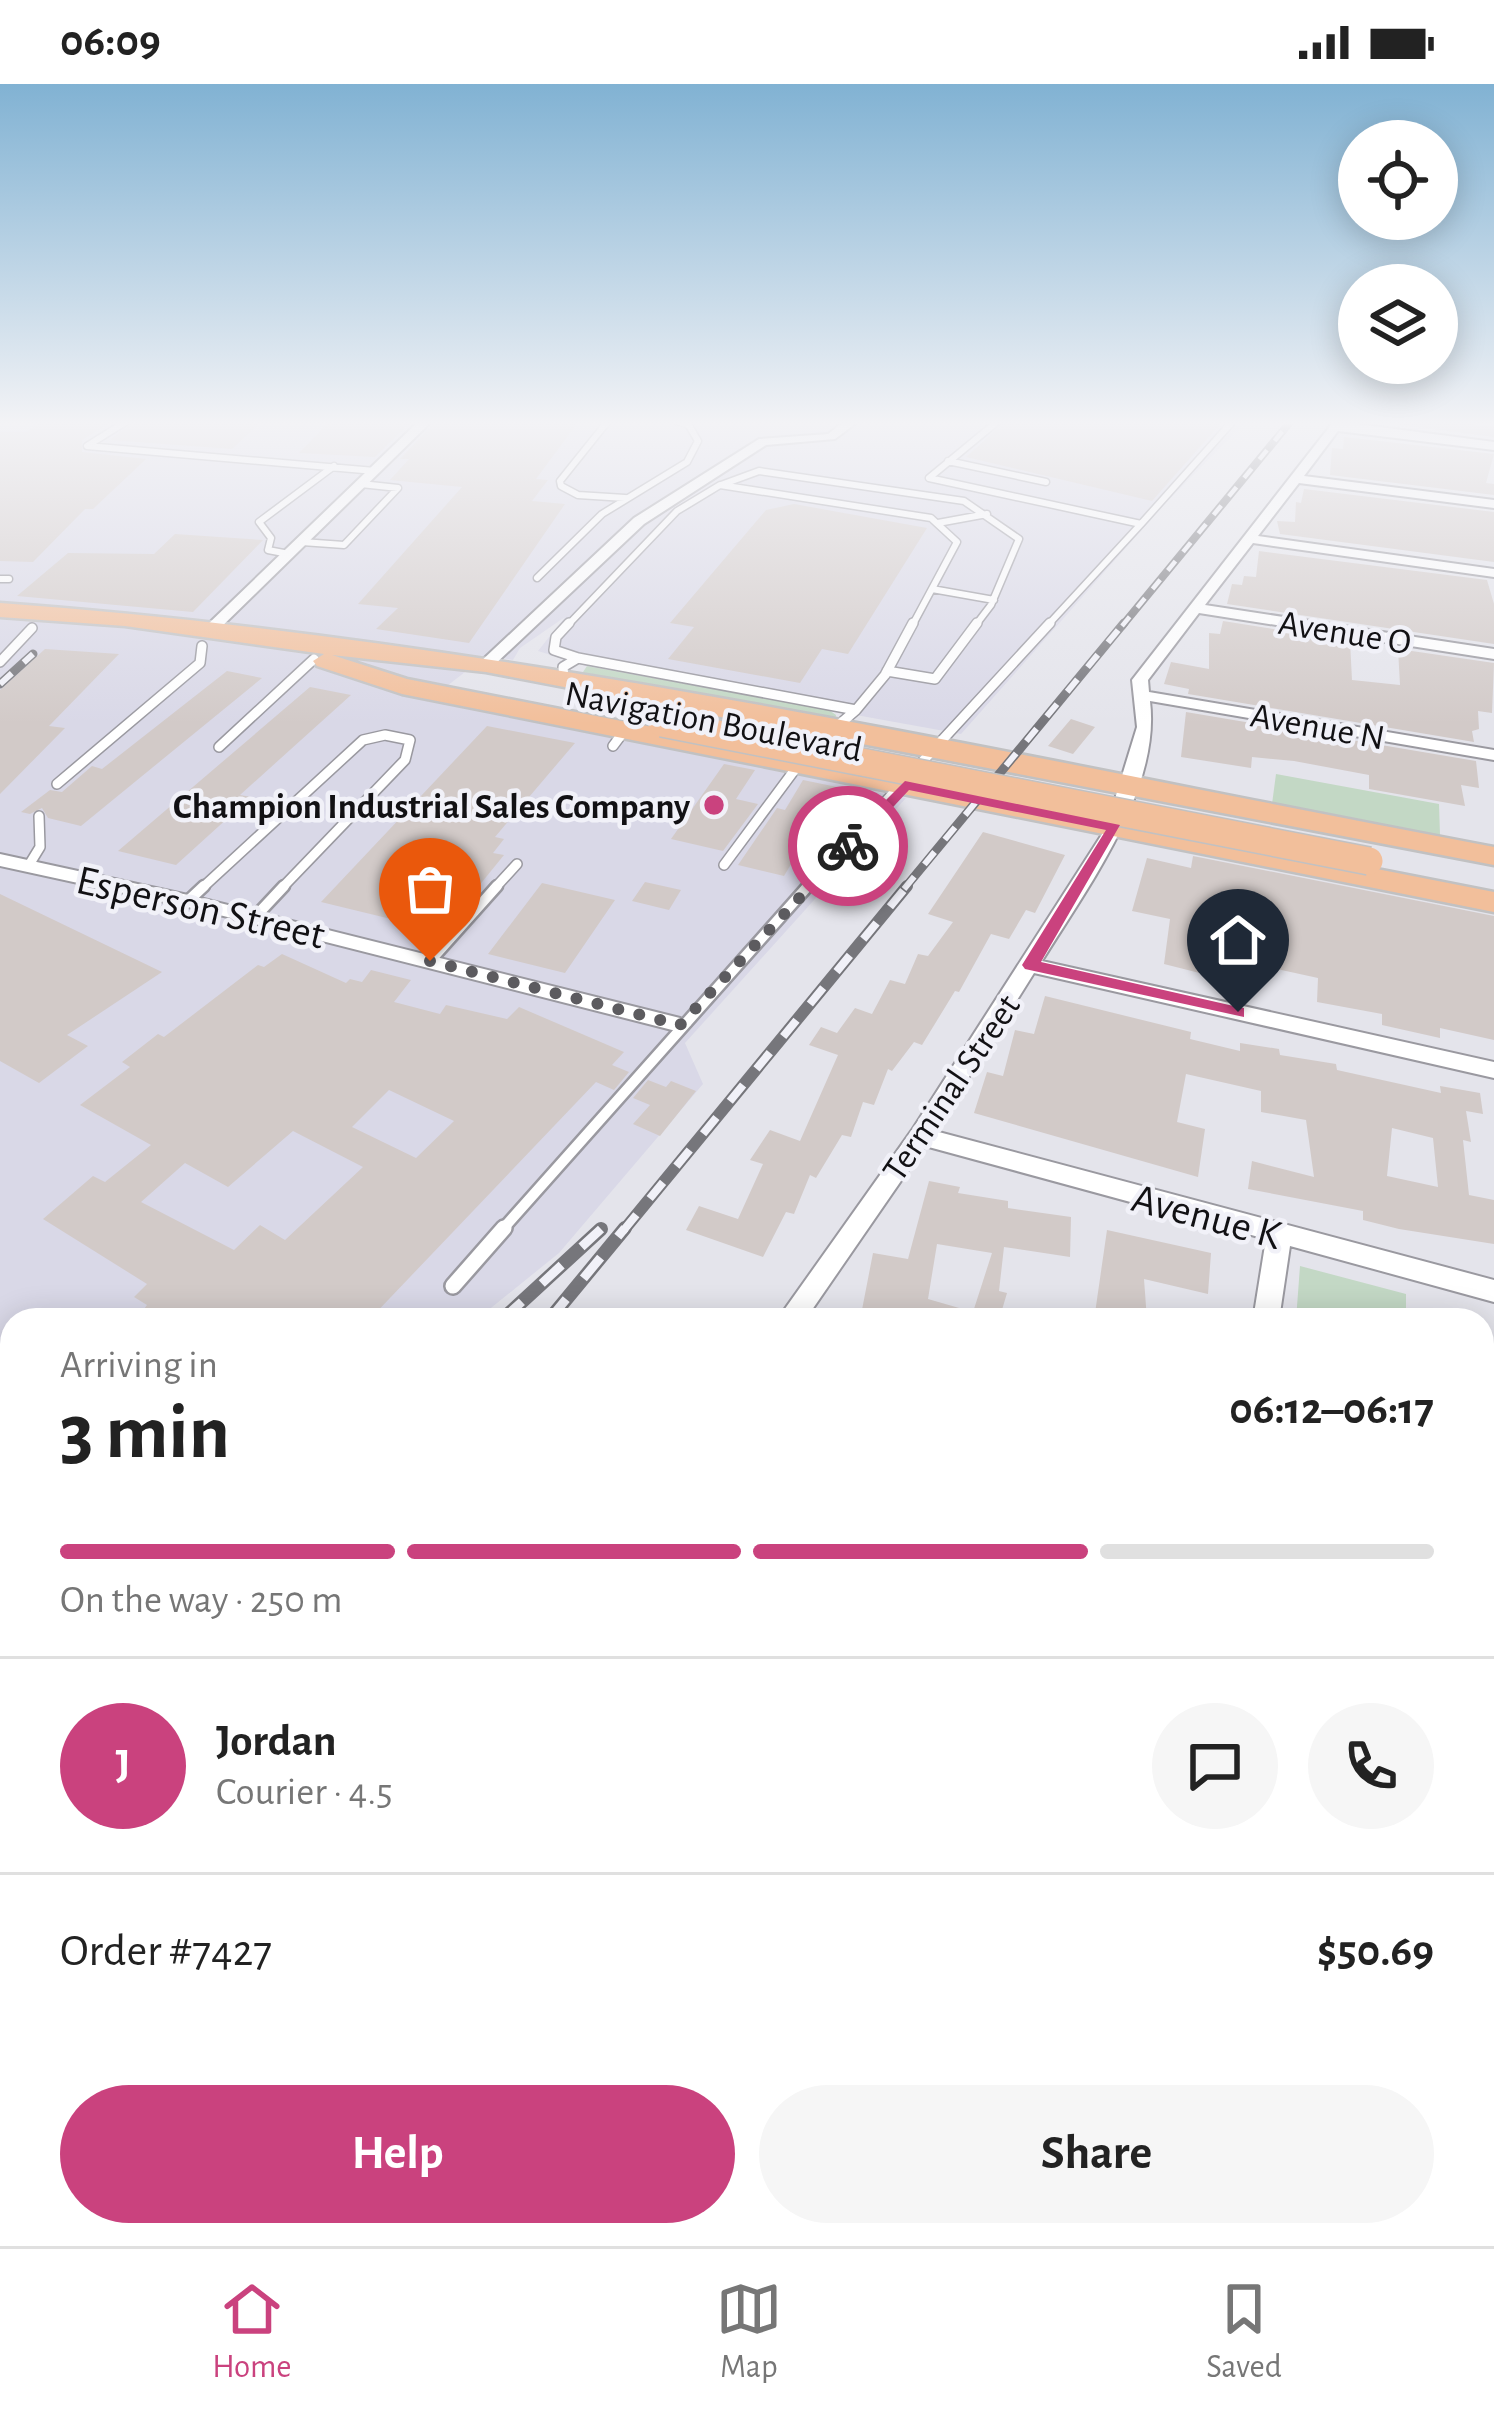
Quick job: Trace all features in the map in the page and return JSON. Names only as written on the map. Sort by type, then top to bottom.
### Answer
[{"type":"main road","name":"Navigation Boulevard","points":[[0,610],[326,656],[666,717],[1370,854],[1494,886]]},
{"type":"main road","name":"Navigation Boulevard","points":[[0,627],[206,638]]},
{"type":"main road","points":[[326,656],[571,669],[833,730],[1494,856]]},
{"type":"main road","points":[[326,656],[402,686],[619,738],[799,764],[1494,902]]},
{"type":"main road","name":"Navigation Boulevard","points":[[1370,854],[1494,870]]},
{"type":"street","points":[[206,638],[322,522]]},
{"type":"street","points":[[486,664],[638,522]]},
{"type":"street","name":"Terminal Street","points":[[798,1308],[920,1136],[1115,828],[1145,727],[1140,680],[1264,522]]},
{"type":"street","points":[[1251,539],[1494,573]]},
{"type":"street","name":"Avenue O","points":[[1196,608],[1494,654]]},
{"type":"street","name":"Avenue N","points":[[1141,694],[1494,755]]},
{"type":"street","name":"Esperson Street","points":[[0,860],[188,901],[680,1025]]},
{"type":"street","points":[[1030,965],[1494,1070]]},
{"type":"street","name":"Avenue K","points":[[920,1136],[1494,1291]]},
{"type":"street","points":[[1268,1308],[1279,1235]]},
{"type":"lane","points":[[259,522],[271,538],[268,550],[290,554]]},
{"type":"lane","points":[[302,542],[344,545],[366,522]]},
{"type":"lane","points":[[537,578],[595,522]]},
{"type":"lane","points":[[666,522],[556,637],[554,650],[571,669],[856,710]]},
{"type":"lane","points":[[938,524],[948,522]]},
{"type":"lane","points":[[887,670],[935,679],[994,600],[1019,539],[997,522]]},
{"type":"lane","points":[[1132,522],[1141,524]]},
{"type":"lane","points":[[833,730],[856,710],[887,670],[957,542],[938,524]]},
{"type":"lane","points":[[453,1286],[680,1025],[1141,524]]},
{"type":"lane","points":[[932,589],[994,600]]},
{"type":"lane","points":[[0,662],[32,628]]},
{"type":"lane","points":[[57,784],[200,663],[206,638]]},
{"type":"lane","points":[[219,747],[326,656]]},
{"type":"lane","points":[[188,901],[363,740],[385,735],[410,740],[405,760],[254,918]]},
{"type":"lane","points":[[724,865],[799,764]]},
{"type":"lane","points":[[29,865],[40,847],[39,816]]},
{"type":"lane","points":[[430,961],[517,864]]},
{"type":"shaded area","points":[[0,522],[1149,522],[961,734],[586,666],[538,651],[565,617],[520,648],[513,660],[487,655],[434,696],[906,798],[685,1043],[703,1084],[559,1253],[491,1308],[0,1308]]},
{"type":"green space","points":[[587,666],[829,710],[835,720],[581,675]]},
{"type":"green space","points":[[1276,774],[1439,804],[1440,835],[1272,804]]},
{"type":"green space","points":[[1300,1266],[1406,1294],[1406,1308],[1297,1308]]},
{"type":"building","points":[[0,522],[72,522],[33,562],[0,561]]},
{"type":"building","points":[[431,522],[553,522],[469,643],[376,629],[398,608],[358,604]]},
{"type":"building","points":[[756,522],[893,522],[927,528],[848,654],[822,649],[800,683],[668,659],[694,627],[670,623]]},
{"type":"building","points":[[1277,522],[1494,522],[1494,562],[1280,534]]},
{"type":"building","points":[[175,534],[263,540],[193,612],[17,596],[68,553],[154,554]]},
{"type":"building","points":[[1259,551],[1487,580],[1494,604],[1494,644],[1227,604],[1232,584],[1242,585],[1244,576],[1256,577]]},
{"type":"building","points":[[1223,621],[1350,641],[1352,680],[1400,685],[1398,649],[1494,663],[1492,713],[1478,711],[1474,742],[1188,694],[1189,689],[1164,684],[1171,662],[1209,669],[1209,633],[1220,634]]},
{"type":"building","points":[[45,649],[119,654],[49,726],[65,728],[0,794],[0,690]]},
{"type":"building","points":[[227,671],[262,678],[81,826],[48,818],[42,808],[30,814],[21,812],[50,790],[62,792],[92,766],[102,769]]},
{"type":"building","points":[[310,687],[351,695],[240,795],[251,797],[176,865],[118,851]]},
{"type":"building","points":[[1186,712],[1476,761],[1479,788],[1461,785],[1465,806],[1369,789],[1369,775],[1294,761],[1252,757],[1251,768],[1181,757]]},
{"type":"building","points":[[1071,719],[1095,727],[1073,754],[1048,746]]},
{"type":"building","points":[[487,726],[575,743],[495,837],[504,839],[493,853],[504,855],[465,903],[451,899],[428,928],[321,902]]},
{"type":"building","name":"Champion Industrial Sales Company","points":[[724,764],[755,770],[736,799],[758,804],[723,851],[671,839]]},
{"type":"building","points":[[803,780],[837,787],[784,876],[738,865],[777,808],[785,810]]},
{"type":"building","points":[[983,832],[1065,855],[1035,913],[1026,910],[1009,939],[991,934],[922,1045],[914,1042],[892,1071],[888,1069],[874,1105],[863,1102],[851,1137],[842,1135],[816,1178],[810,1175],[794,1214],[786,1212],[763,1257],[686,1230],[699,1206],[738,1219],[763,1164],[750,1160],[770,1130],[800,1141],[838,1055],[809,1045],[821,1027],[837,1033],[855,1008],[872,1014],[890,980],[905,984],[918,954],[928,956],[953,922],[928,914]]},
{"type":"building","points":[[1193,856],[1494,916],[1494,1040],[1440,1028],[1440,1038],[1382,1025],[1382,1014],[1317,1002],[1318,978],[1244,962],[1243,984],[1164,964],[1170,919],[1132,911],[1147,858],[1191,868]]},
{"type":"building","points":[[645,882],[681,890],[669,910],[632,901]]},
{"type":"building","points":[[542,883],[615,900],[565,973],[488,954]]},
{"type":"building","points":[[0,894],[162,972],[67,1035],[88,1046],[39,1083],[0,1061]]},
{"type":"building","points":[[282,954],[346,983],[350,979],[362,982],[371,970],[411,980],[394,1002],[440,1014],[446,1005],[507,1019],[519,1007],[624,1052],[612,1065],[629,1072],[614,1090],[596,1082],[380,1308],[145,1308],[147,1305],[134,1297],[147,1284],[43,1219],[93,1176],[105,1182],[151,1145],[80,1105],[130,1067],[122,1062],[158,1034],[164,1037],[258,965],[264,967]],"holes":[[[389,1090],[454,1121],[416,1158],[352,1127]],[[293,1131],[363,1167],[285,1240],[260,1225],[234,1250],[141,1202],[185,1163],[228,1187]]]},
{"type":"building","points":[[1045,996],[1191,1032],[1190,1039],[1240,1051],[1240,1043],[1279,1049],[1280,1055],[1336,1064],[1337,1070],[1441,1093],[1440,1086],[1480,1093],[1483,1114],[1466,1111],[1471,1142],[1463,1140],[1469,1195],[1494,1200],[1494,1244],[1399,1229],[1363,1220],[1363,1211],[1248,1189],[1252,1161],[1314,1177],[1306,1120],[1261,1112],[1261,1091],[1186,1074],[1177,1122],[1205,1129],[1198,1177],[974,1113],[987,1072],[1003,1076],[1015,1030],[1034,1034]],"holes":[[[1392,1128],[1433,1138],[1438,1187],[1387,1176]]]},
{"type":"building","points":[[648,1080],[666,1087],[671,1081],[696,1091],[660,1136],[633,1124],[650,1105],[633,1098]]},
{"type":"building","points":[[929,1181],[960,1187],[958,1193],[1008,1201],[1008,1208],[1071,1217],[1070,1257],[1004,1247],[999,1291],[1007,1293],[1003,1308],[974,1308],[992,1253],[937,1244],[928,1299],[959,1308],[862,1308],[873,1253],[908,1259]]},
{"type":"building","points":[[1107,1230],[1211,1253],[1208,1294],[1144,1279],[1146,1308],[1096,1308]]},
{"type":"railway","points":[[1122,626],[1208,522]]},
{"type":"railway","points":[[904,889],[1124,623]]},
{"type":"railway","points":[[0,684],[33,654]]},
{"type":"railway","points":[[623,1231],[907,886]]},
{"type":"railway","points":[[559,1308],[625,1228]]},
{"type":"railway","points":[[515,1308],[601,1229]]},
{"type":"way so far","points":[[430,961],[680,1025],[848,846]]},
{"type":"place","name":"Champion Industrial Sales Company","points":[[714,805]]},
{"type":"route","points":[[848,846],[905,785],[1115,828],[1030,965],[1238,1012]]}]
